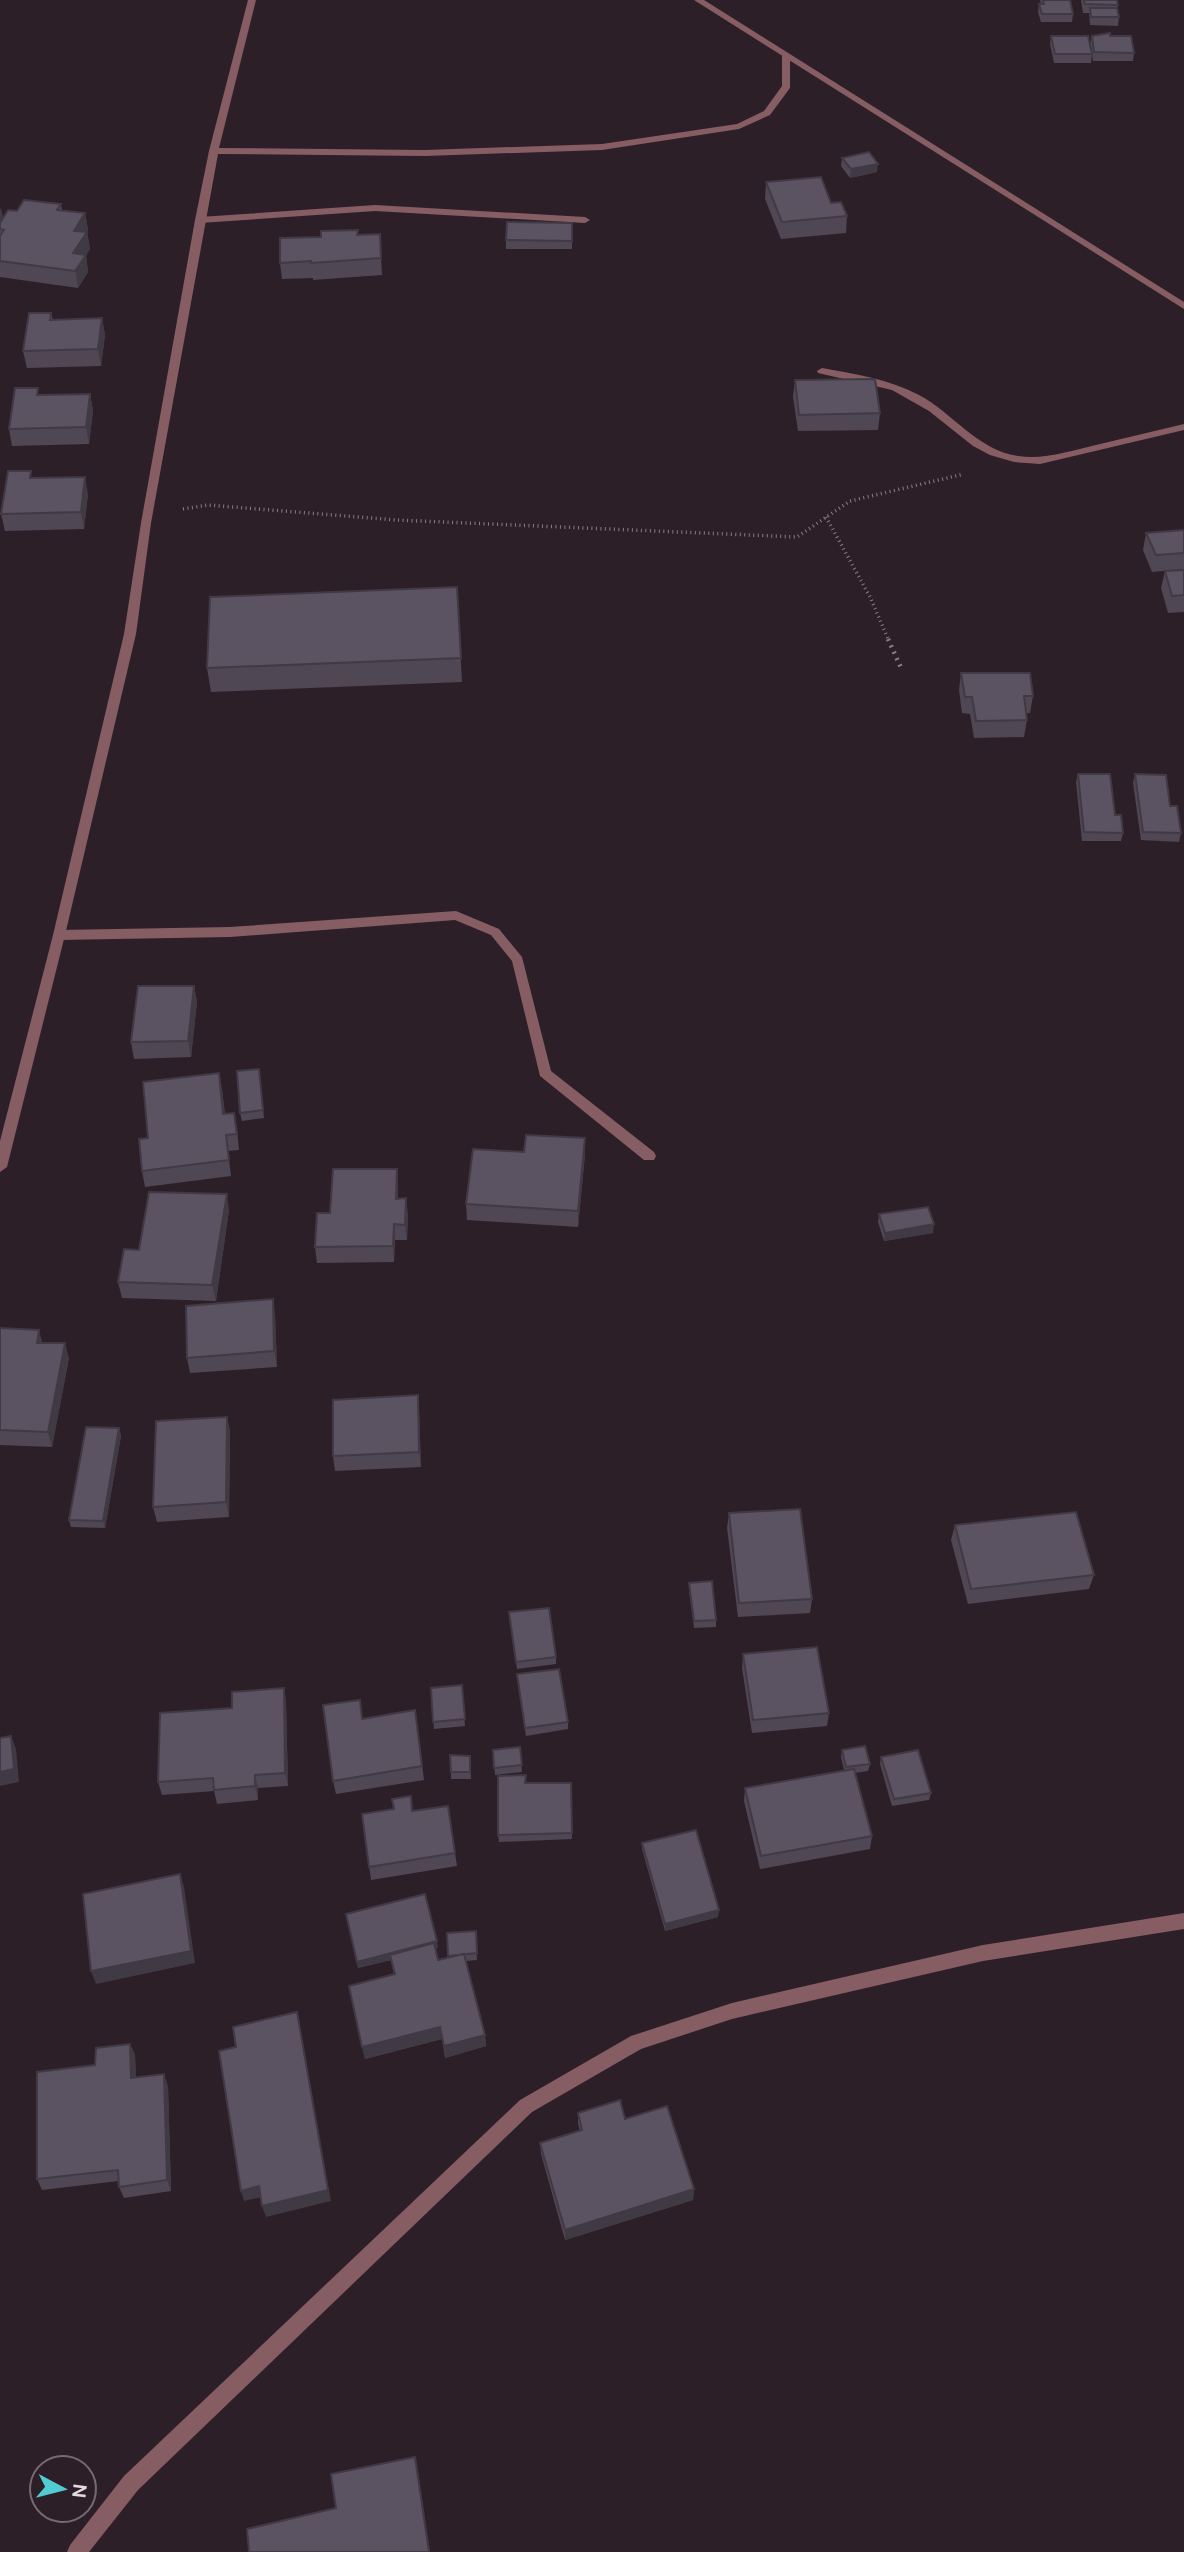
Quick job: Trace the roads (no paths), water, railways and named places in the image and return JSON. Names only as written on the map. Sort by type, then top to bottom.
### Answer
[{"type":"street","points":[[0,1167],[59,935],[130,634],[146,523],[200,220],[214,150],[252,0]]},
{"type":"street","points":[[698,0],[1184,306]]},
{"type":"street","points":[[214,150],[425,153],[602,147],[725,128],[767,113],[787,86],[786,56]]},
{"type":"street","points":[[200,220],[375,208],[585,220]]},
{"type":"street","points":[[822,371],[896,388],[923,402],[977,446],[997,456],[1019,461],[1040,461],[1184,427]]},
{"type":"street","points":[[59,935],[230,932],[456,915],[495,932],[518,960],[545,1073],[649,1156]]},
{"type":"street","points":[[77,2552],[131,2483],[526,2106],[637,2042],[732,2011],[983,1953],[1184,1922]]}]
